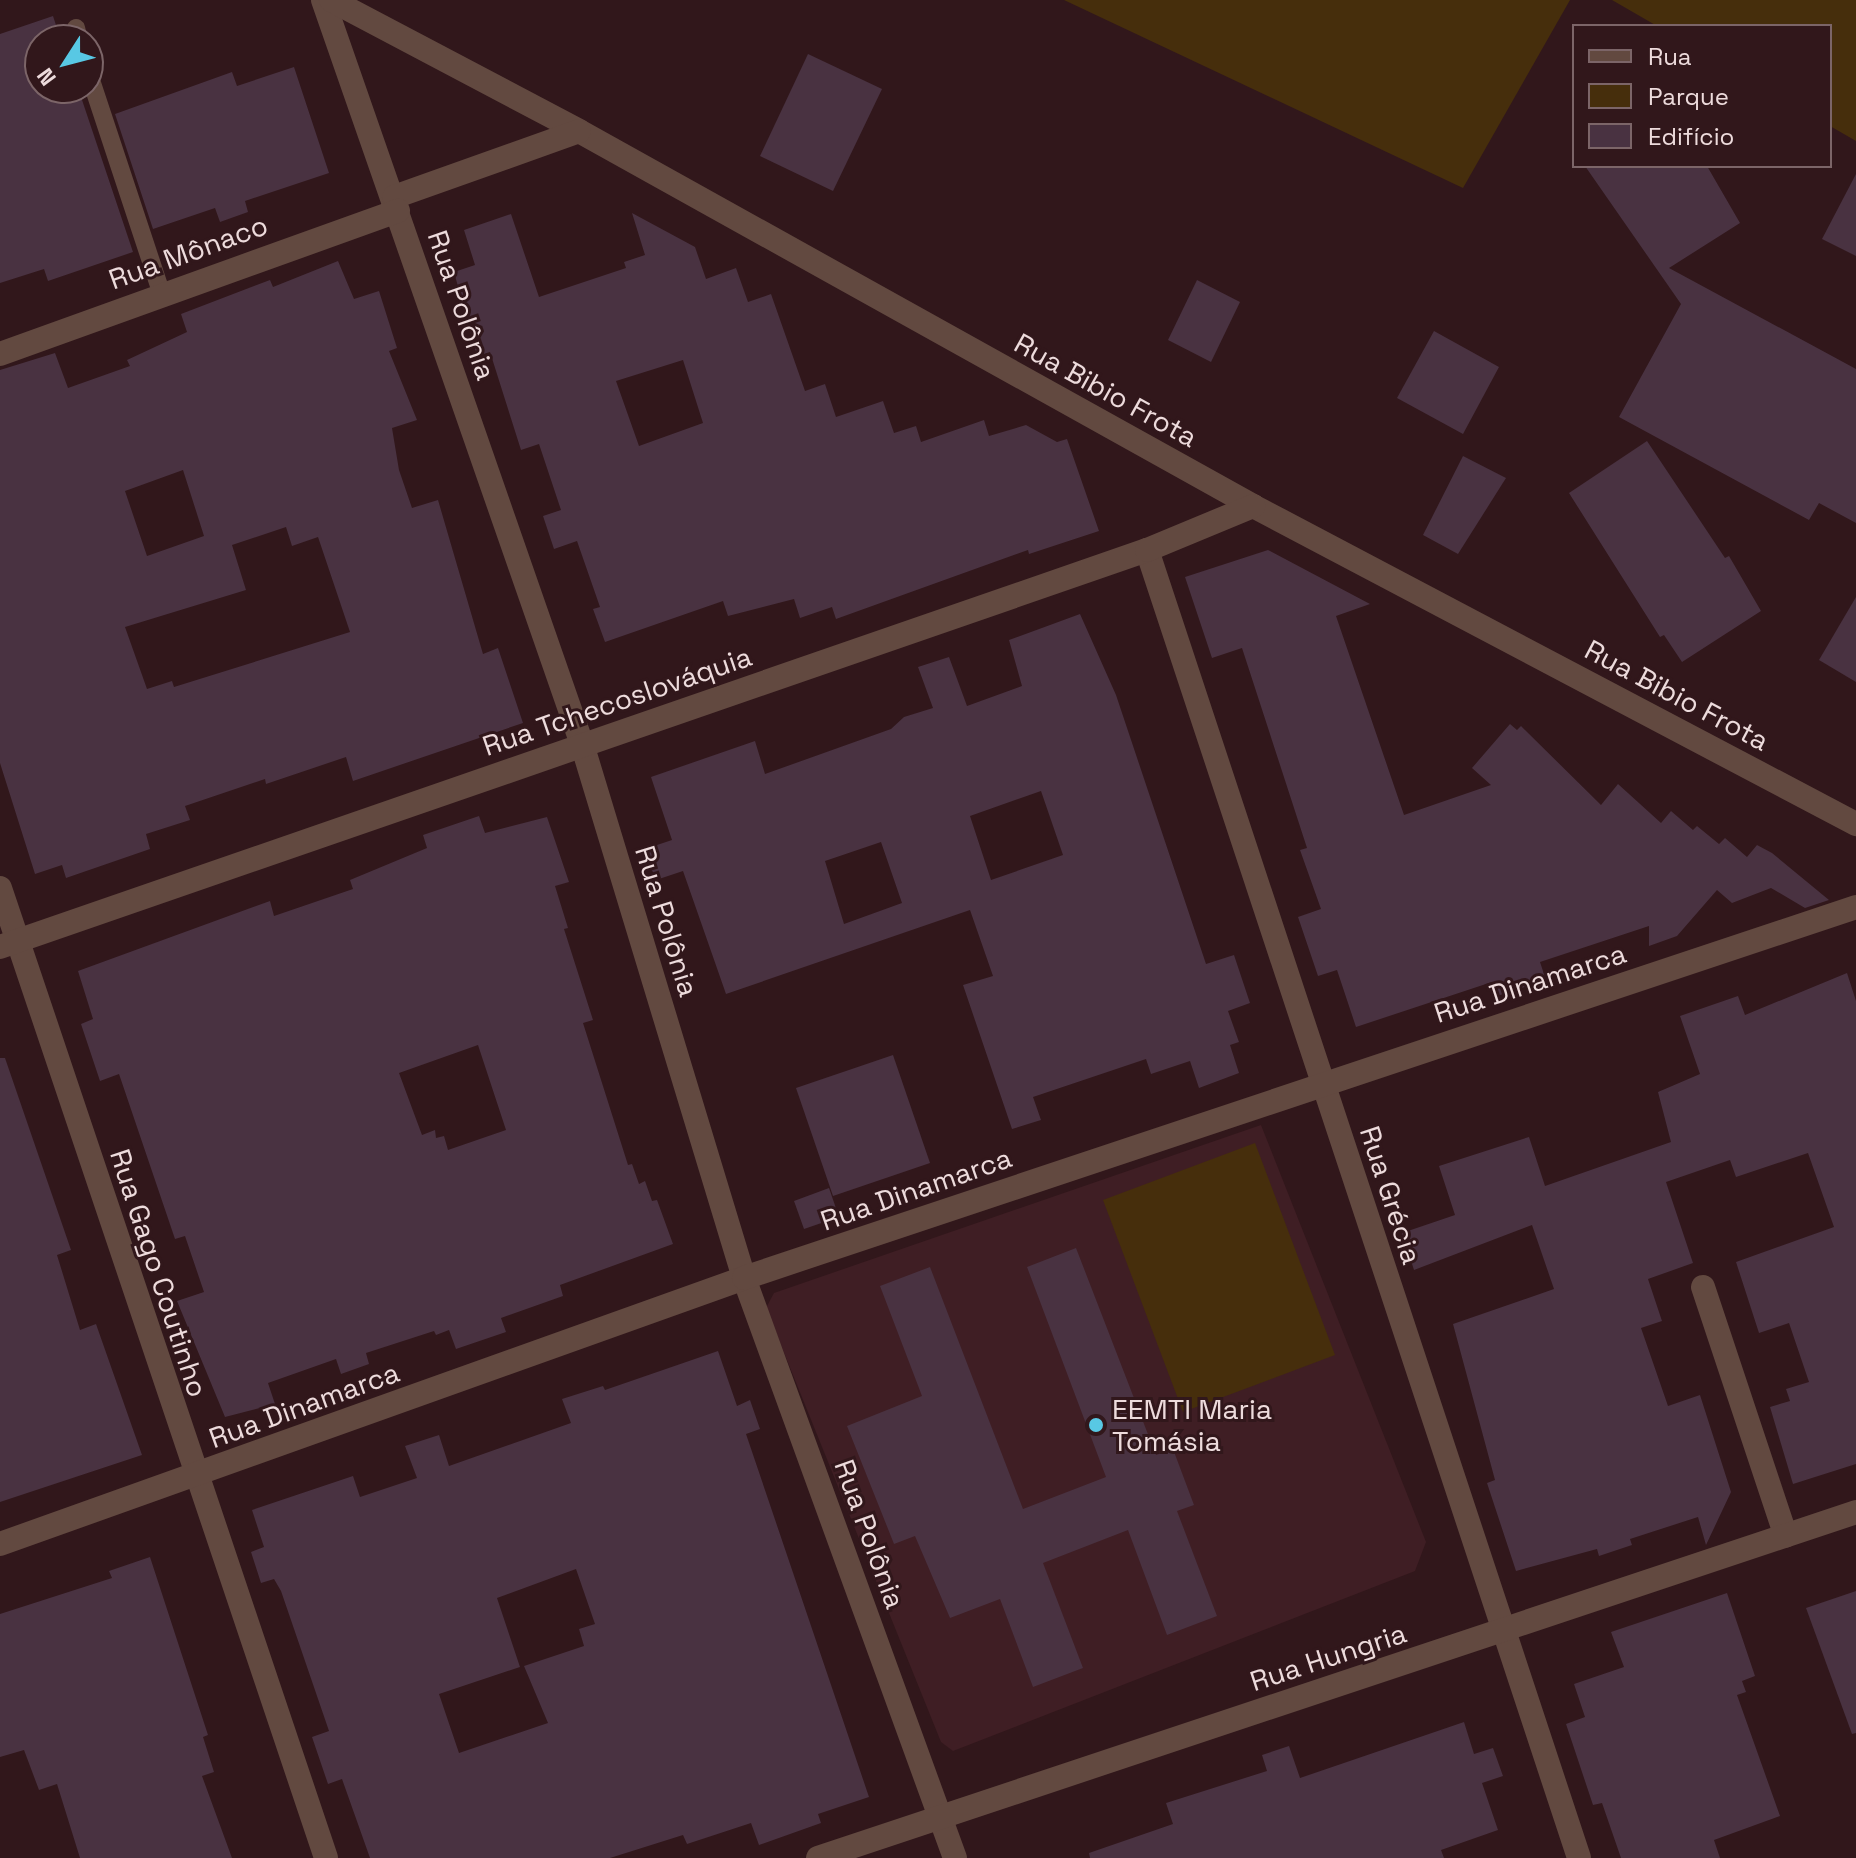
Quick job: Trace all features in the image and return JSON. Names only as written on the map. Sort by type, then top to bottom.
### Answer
[{"type":"street","name":"Rua Polônia","points":[[323,0],[582,744],[744,1278],[942,1815],[955,1858]]},
{"type":"street","name":"Rua Bibio Frota","points":[[331,0],[579,131],[1253,506],[1852,821]]},
{"type":"street","name":"Rua Mônaco","points":[[0,354],[579,131]]},
{"type":"street","name":"Rua Tchecoslováquia","points":[[9,944],[1147,550],[1253,506]]},
{"type":"street","name":"Rua Grécia","points":[[1147,550],[1579,1858]]},
{"type":"street","points":[[1852,821],[1856,842]]},
{"type":"street","name":"Rua Gago Coutinho","points":[[0,888],[9,944],[326,1858]]},
{"type":"street","name":"Rua Dinamarca","points":[[0,1544],[195,1477],[744,1278],[1856,907]]},
{"type":"street","points":[[1703,1287],[1786,1536]]},
{"type":"street","name":"Rua Hungria","points":[[818,1858],[1856,1512]]},
{"type":"lane","points":[[99,104],[161,292]]},
{"type":"shaded area","name":"EEMTI Maria Tomásia","points":[[1261,1125],[1426,1542],[1415,1571],[953,1751],[941,1742],[766,1308],[774,1293]]},
{"type":"green space","points":[[1064,0],[1570,0],[1463,188]]},
{"type":"green space","points":[[1612,0],[1856,0],[1856,141],[1832,127],[1832,24],[1654,24]]},
{"type":"green space","points":[[1255,1143],[1335,1355],[1183,1412],[1103,1200]]},
{"type":"building","points":[[53,16],[56,24],[29,24]]},
{"type":"building","points":[[24,26],[24,104],[83,104],[133,252],[48,281],[44,269],[0,283],[0,34]]},
{"type":"building","points":[[808,54],[882,89],[833,191],[760,156]]},
{"type":"building","points":[[294,67],[329,173],[245,201],[248,212],[220,222],[215,208],[153,229],[115,114],[232,72],[237,86]]},
{"type":"building","points":[[1586,168],[1708,168],[1740,223],[1669,268],[1856,369],[1856,523],[1819,503],[1809,520],[1619,417],[1681,304]]},
{"type":"building","points":[[1856,174],[1856,256],[1822,239]]},
{"type":"building","points":[[632,213],[695,247],[706,279],[736,268],[748,302],[771,294],[805,391],[825,384],[836,417],[883,401],[894,433],[916,426],[921,442],[984,420],[989,436],[1026,425],[1057,442],[1067,439],[1099,531],[1029,554],[1028,550],[836,619],[832,607],[800,618],[794,599],[728,616],[723,601],[605,642],[593,609],[600,607],[577,541],[554,549],[543,516],[561,510],[539,444],[521,450],[490,352],[477,356],[454,272],[475,265],[464,230],[511,214],[539,297],[626,268],[624,262],[645,255]],"holes":[[[683,360],[703,423],[639,446],[616,381]]]},
{"type":"building","points":[[338,261],[354,299],[379,291],[397,348],[389,351],[417,420],[392,428],[399,470],[412,508],[438,500],[483,654],[498,648],[523,723],[353,781],[346,757],[266,784],[265,779],[185,806],[190,820],[146,834],[150,849],[66,878],[62,865],[35,874],[0,763],[0,370],[55,353],[68,388],[130,366],[127,360],[187,332],[181,314],[270,280],[273,287]],"holes":[[[183,470],[204,536],[147,556],[125,491]],[[286,527],[292,546],[318,537],[350,632],[174,687],[172,681],[147,689],[125,627],[246,590],[232,545]]]},
{"type":"building","points":[[1197,280],[1240,302],[1211,362],[1168,340]]},
{"type":"building","points":[[1434,331],[1499,367],[1463,434],[1397,398]]},
{"type":"building","points":[[1647,441],[1725,558],[1729,556],[1761,611],[1682,662],[1664,635],[1660,637],[1569,493]]},
{"type":"building","points":[[1463,456],[1506,478],[1458,554],[1423,535]]},
{"type":"building","points":[[1268,550],[1370,604],[1336,616],[1404,815],[1491,785],[1472,768],[1510,724],[1517,730],[1521,726],[1601,805],[1618,784],[1661,823],[1671,811],[1693,830],[1697,826],[1719,844],[1725,838],[1747,857],[1757,845],[1772,853],[1829,900],[1805,908],[1771,888],[1732,903],[1717,890],[1677,936],[1649,946],[1649,926],[1540,962],[1546,980],[1497,996],[1492,982],[1356,1027],[1337,970],[1318,976],[1298,917],[1321,909],[1300,850],[1307,848],[1242,648],[1212,658],[1185,577]]},
{"type":"building","points":[[1856,597],[1856,682],[1819,660]]},
{"type":"building","points":[[1080,614],[1116,695],[1206,964],[1234,955],[1250,1003],[1228,1011],[1239,1042],[1230,1045],[1239,1073],[1199,1088],[1190,1061],[1151,1074],[1146,1059],[1033,1097],[1041,1120],[1012,1129],[963,985],[993,976],[970,910],[726,994],[683,871],[659,879],[647,865],[648,848],[672,840],[651,777],[755,741],[765,774],[891,729],[904,717],[933,708],[918,667],[949,657],[967,706],[1022,686],[1009,640]],"holes":[[[1041,791],[1063,855],[991,880],[970,816]],[[881,842],[902,903],[844,924],[825,861]]]},
{"type":"building","points":[[479,816],[485,833],[547,817],[569,882],[555,886],[568,928],[564,929],[593,1020],[583,1023],[628,1165],[632,1164],[639,1184],[645,1181],[652,1201],[657,1200],[673,1244],[560,1285],[563,1296],[501,1318],[506,1332],[456,1349],[449,1330],[436,1335],[434,1331],[366,1353],[369,1364],[341,1374],[336,1359],[268,1383],[275,1404],[225,1417],[177,1301],[204,1292],[185,1236],[175,1239],[119,1074],[100,1081],[81,1024],[93,1019],[78,971],[270,901],[274,916],[353,889],[350,880],[427,848],[423,835]],"holes":[[[478,1045],[506,1130],[448,1150],[444,1136],[436,1138],[435,1130],[422,1135],[399,1073]]]},
{"type":"building","points":[[1847,973],[1856,1001],[1856,1464],[1793,1484],[1770,1407],[1790,1401],[1786,1389],[1809,1382],[1789,1323],[1759,1333],[1736,1262],[1834,1227],[1808,1153],[1736,1177],[1730,1160],[1666,1182],[1693,1263],[1648,1279],[1662,1321],[1641,1328],[1668,1406],[1700,1395],[1731,1492],[1706,1545],[1698,1517],[1630,1539],[1632,1545],[1599,1556],[1597,1549],[1516,1571],[1487,1483],[1495,1480],[1453,1324],[1554,1289],[1532,1225],[1414,1270],[1402,1233],[1455,1215],[1439,1166],[1529,1137],[1545,1186],[1671,1142],[1658,1092],[1700,1074],[1680,1016],[1738,996],[1745,1015]]},
{"type":"building","points":[[893,1055],[930,1163],[833,1196],[796,1088]]},
{"type":"building","points":[[0,1058],[5,1058],[71,1250],[57,1255],[80,1330],[96,1324],[142,1455],[0,1502]]},
{"type":"building","points":[[829,1188],[839,1217],[804,1229],[794,1201]]},
{"type":"building","points":[[1076,1248],[1156,1455],[1173,1449],[1194,1505],[1177,1511],[1217,1616],[1167,1635],[1128,1530],[1043,1563],[1083,1668],[1033,1687],[1000,1599],[950,1618],[915,1536],[894,1544],[847,1426],[922,1396],[880,1286],[930,1267],[1023,1509],[1106,1477],[1027,1267]]},
{"type":"building","points":[[718,1351],[737,1406],[750,1400],[760,1429],[746,1434],[869,1797],[818,1814],[821,1823],[759,1845],[751,1823],[687,1844],[683,1835],[610,1858],[370,1858],[342,1779],[328,1784],[312,1737],[329,1731],[281,1591],[274,1579],[261,1583],[251,1552],[264,1547],[252,1510],[353,1476],[360,1497],[417,1478],[405,1446],[439,1435],[449,1466],[571,1423],[562,1399],[603,1386],[605,1390]],"holes":[[[576,1569],[595,1624],[579,1629],[584,1646],[524,1666],[548,1723],[459,1753],[439,1694],[520,1667],[497,1598]]]},
{"type":"building","points":[[150,1557],[208,1735],[203,1737],[214,1772],[202,1776],[232,1858],[80,1858],[57,1784],[39,1790],[24,1750],[0,1757],[0,1614],[112,1578],[109,1571]]},
{"type":"building","points":[[1856,1591],[1856,1733],[1852,1734],[1806,1608]]},
{"type":"building","points":[[1727,1593],[1755,1676],[1742,1681],[1746,1692],[1737,1695],[1780,1816],[1714,1840],[1720,1858],[1621,1858],[1602,1803],[1593,1805],[1566,1724],[1585,1717],[1574,1684],[1624,1667],[1611,1632]]},
{"type":"building","points":[[1464,1722],[1474,1754],[1493,1748],[1503,1776],[1482,1783],[1498,1830],[1441,1850],[1444,1858],[1090,1858],[1089,1853],[1173,1824],[1166,1803],[1267,1771],[1262,1755],[1289,1746],[1300,1778]]},
{"type":"place","name":"EEMTI Maria Tomásia","points":[[1096,1425]]}]
